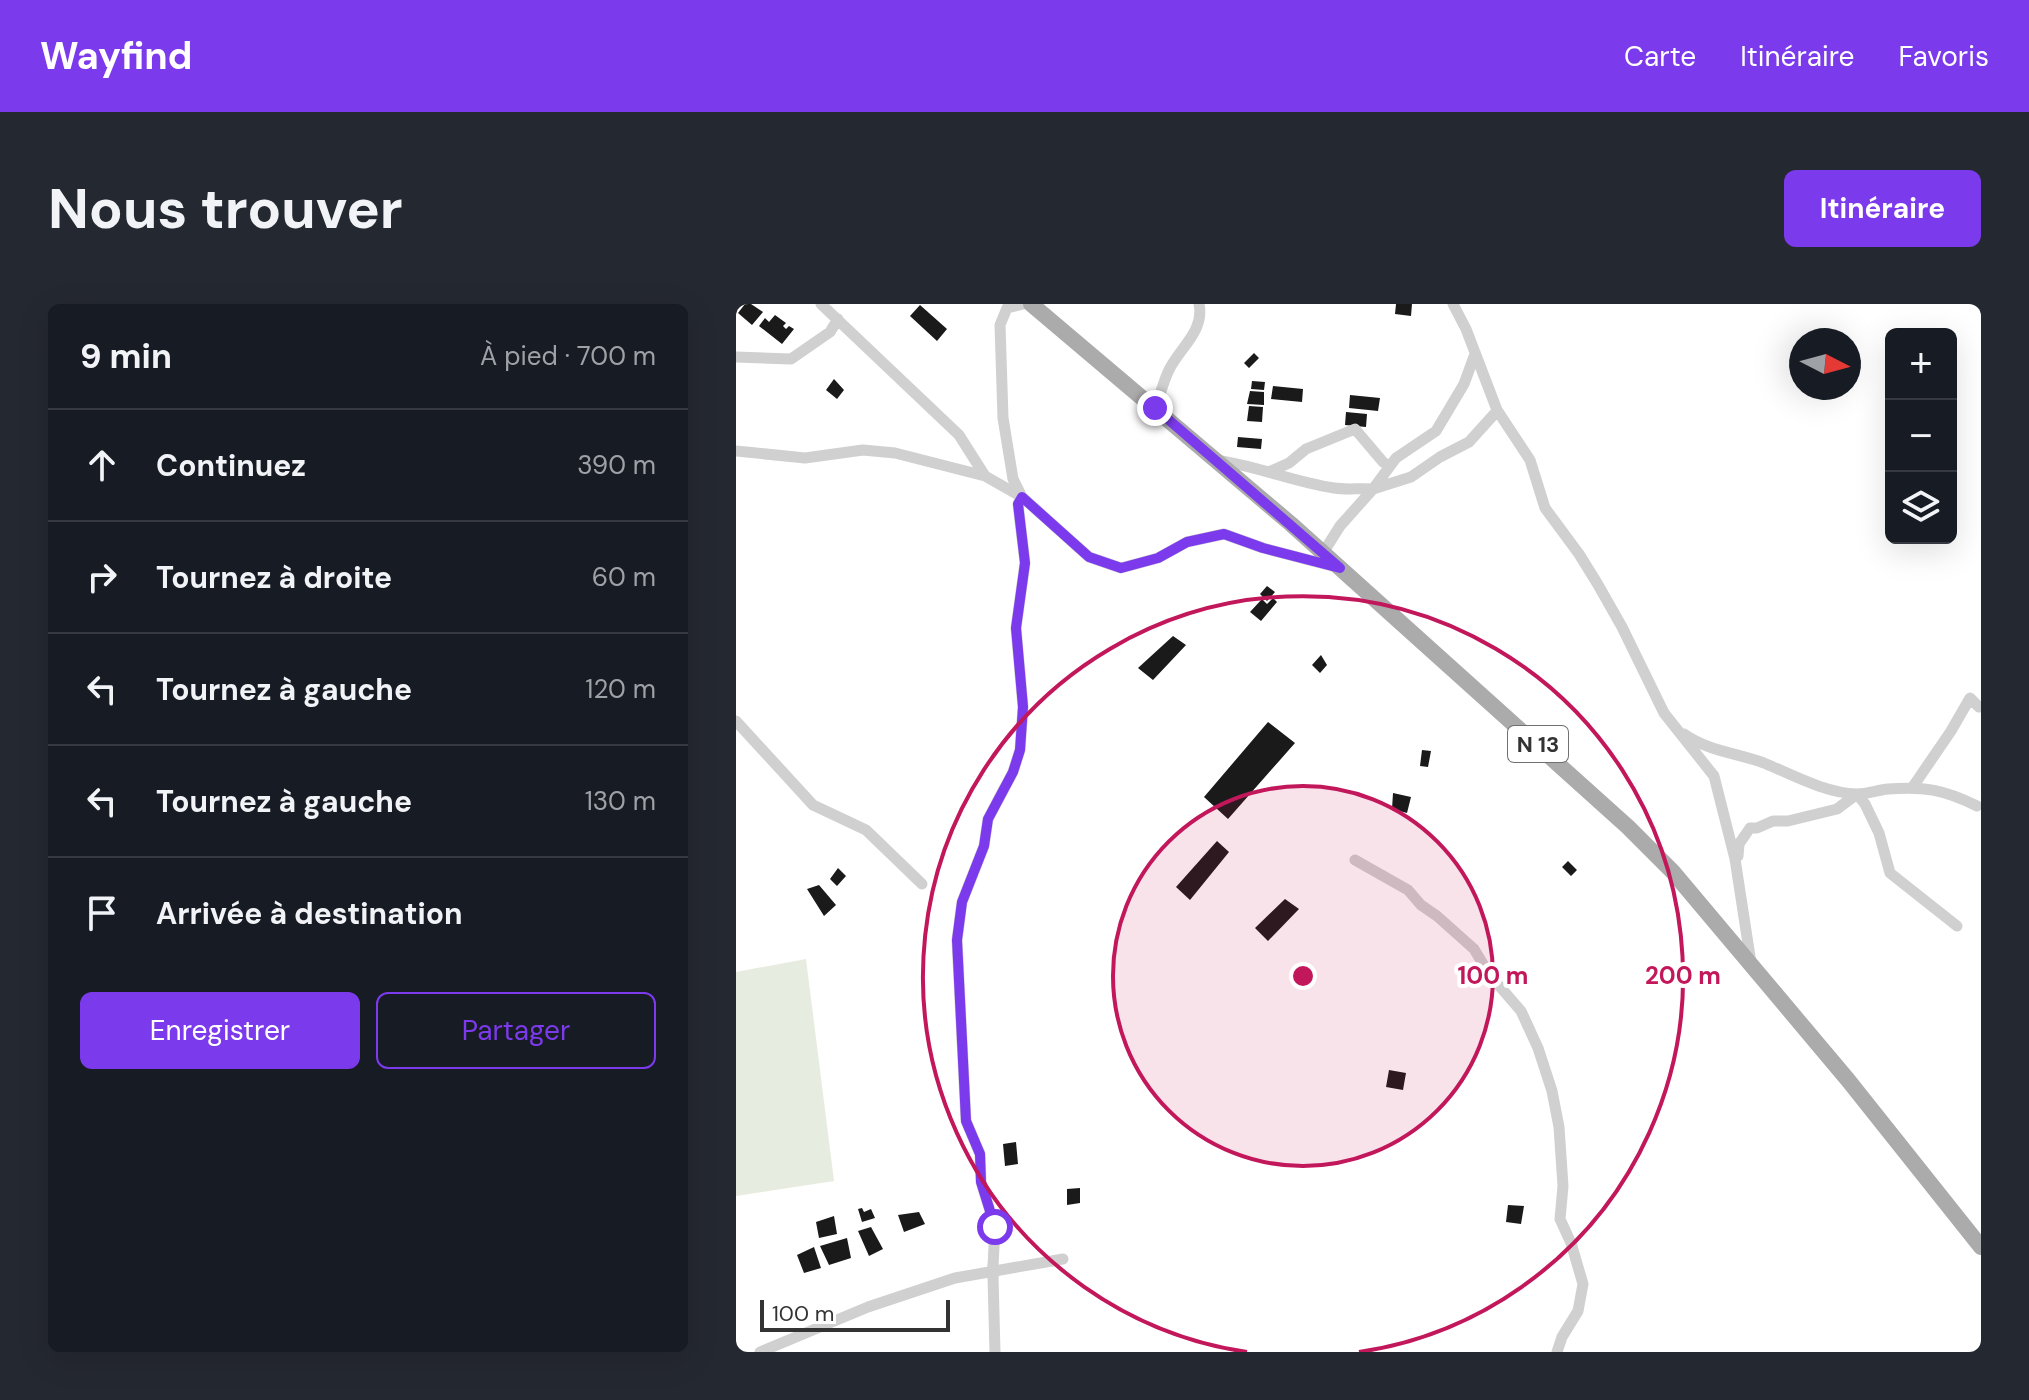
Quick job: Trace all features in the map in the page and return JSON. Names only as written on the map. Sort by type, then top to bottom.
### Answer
[{"type":"main road","name":"N 13","points":[[1031,304],[1323,553],[1628,827],[1673,872],[1848,1080],[1981,1247]]},
{"type":"street","points":[[821,304],[959,435],[985,476]]},
{"type":"street","points":[[1022,497],[1013,479],[1003,418],[1000,325],[1007,308],[1023,304]]},
{"type":"street","points":[[1155,408],[1168,371],[1195,331],[1201,312],[1199,304]]},
{"type":"street","points":[[1453,304],[1466,329],[1497,411],[1530,460],[1545,508],[1597,583],[1673,727],[1714,776],[1735,859],[1752,966]]},
{"type":"street","points":[[736,357],[791,359],[830,332],[838,319]]},
{"type":"street","points":[[1323,553],[1340,526],[1389,466],[1436,431],[1464,384],[1475,354]]},
{"type":"street","points":[[1216,460],[1271,471],[1303,482],[1336,488],[1373,489],[1411,477],[1469,442],[1497,411]]},
{"type":"street","points":[[1271,471],[1289,463],[1306,449],[1355,429],[1389,466]]},
{"type":"street","points":[[736,451],[805,458],[873,451],[930,461],[985,476],[1022,497],[1089,557],[1121,568],[1158,558],[1187,542],[1224,534],[1263,548],[1340,568]]},
{"type":"street","points":[[995,1352],[995,1227],[981,1182],[980,1154],[966,1121],[957,940],[962,902],[984,846],[988,819],[1013,772],[1020,750],[1023,707],[1016,628],[1025,563],[1018,504],[1022,497]]},
{"type":"street","points":[[1912,788],[1970,698],[1979,707]]},
{"type":"street","points":[[736,721],[813,805],[866,830],[922,884]]},
{"type":"street","points":[[1673,727],[1713,749],[1762,762],[1808,782],[1857,794],[1912,788],[1937,789],[1977,806]]},
{"type":"street","points":[[1735,859],[1739,856],[1739,844],[1750,828],[1837,809],[1857,794]]},
{"type":"street","points":[[1857,794],[1872,817],[1890,873],[1957,926]]},
{"type":"street","points":[[1355,860],[1408,890],[1421,905],[1474,949],[1489,974],[1521,1011],[1538,1048],[1552,1091],[1559,1127],[1563,1186],[1560,1219],[1583,1284],[1578,1311],[1557,1352]]},
{"type":"street","points":[[760,1352],[868,1307],[955,1278],[1063,1259]]},
{"type":"shaded area","points":[[806,959],[834,1181],[736,1196],[736,972]]},
{"type":"building","points":[[745,304],[751,304],[763,312],[752,325],[738,313]]},
{"type":"building","points":[[1396,304],[1412,304],[1411,316],[1395,314]]},
{"type":"building","points":[[920,305],[947,329],[937,341],[910,316]]},
{"type":"building","points":[[775,315],[786,323],[783,326],[786,329],[789,326],[794,329],[782,344],[759,326],[765,318],[769,322]]},
{"type":"building","points":[[1254,353],[1259,358],[1249,368],[1244,363]]},
{"type":"building","points":[[834,379],[844,390],[837,399],[826,390]]},
{"type":"building","points":[[1252,381],[1265,382],[1264,390],[1251,389]]},
{"type":"building","points":[[1273,386],[1303,389],[1302,402],[1271,399]]},
{"type":"building","points":[[1250,391],[1264,392],[1264,405],[1247,404]]},
{"type":"building","points":[[1350,395],[1380,398],[1378,411],[1349,408]]},
{"type":"building","points":[[1249,406],[1263,407],[1262,422],[1247,421]]},
{"type":"building","points":[[1346,412],[1367,414],[1366,427],[1345,425]]},
{"type":"building","points":[[1238,437],[1262,439],[1261,449],[1237,447]]},
{"type":"building","points":[[1267,586],[1275,592],[1267,601],[1260,594]]},
{"type":"building","points":[[1273,598],[1277,602],[1261,621],[1250,612],[1262,599],[1267,604]]},
{"type":"building","points":[[1173,636],[1186,645],[1153,680],[1138,668]]},
{"type":"building","points":[[1321,655],[1327,665],[1320,673],[1312,665]]},
{"type":"building","points":[[1268,722],[1295,743],[1228,819],[1204,797]]},
{"type":"building","points":[[1422,750],[1431,751],[1428,767],[1420,766]]},
{"type":"building","points":[[1393,793],[1411,797],[1407,813],[1392,809]]},
{"type":"building","points":[[1217,841],[1229,852],[1190,900],[1176,887]]},
{"type":"building","points":[[1568,861],[1577,870],[1571,876],[1562,867]]},
{"type":"building","points":[[838,868],[846,876],[837,886],[830,879]]},
{"type":"building","points":[[819,885],[836,905],[824,916],[807,889]]},
{"type":"building","points":[[1285,899],[1299,909],[1268,941],[1255,928]]},
{"type":"building","points":[[1389,1070],[1406,1073],[1403,1090],[1386,1087]]},
{"type":"building","points":[[1016,1142],[1018,1164],[1005,1166],[1003,1144]]},
{"type":"building","points":[[1080,1188],[1080,1203],[1067,1205],[1067,1189]]},
{"type":"building","points":[[1508,1205],[1524,1206],[1521,1224],[1506,1222]]},
{"type":"building","points":[[862,1208],[864,1212],[871,1209],[875,1218],[862,1222],[858,1209]]},
{"type":"building","points":[[919,1212],[925,1224],[904,1232],[898,1215]]},
{"type":"building","points":[[834,1216],[837,1234],[819,1238],[816,1222]]},
{"type":"building","points":[[871,1227],[883,1249],[869,1256],[858,1231]]},
{"type":"building","points":[[847,1238],[851,1258],[829,1265],[820,1246]]},
{"type":"building","points":[[814,1247],[821,1268],[804,1273],[797,1255]]},
{"type":"route","points":[[995,1227],[981,1182],[980,1154],[966,1121],[957,940],[962,902],[977,869],[988,819],[1013,772],[1020,750],[1022,675],[1016,628],[1025,550],[1018,504],[1022,497],[1089,557],[1121,568],[1158,558],[1187,542],[1224,534],[1263,548],[1340,568],[1155,408]]}]
